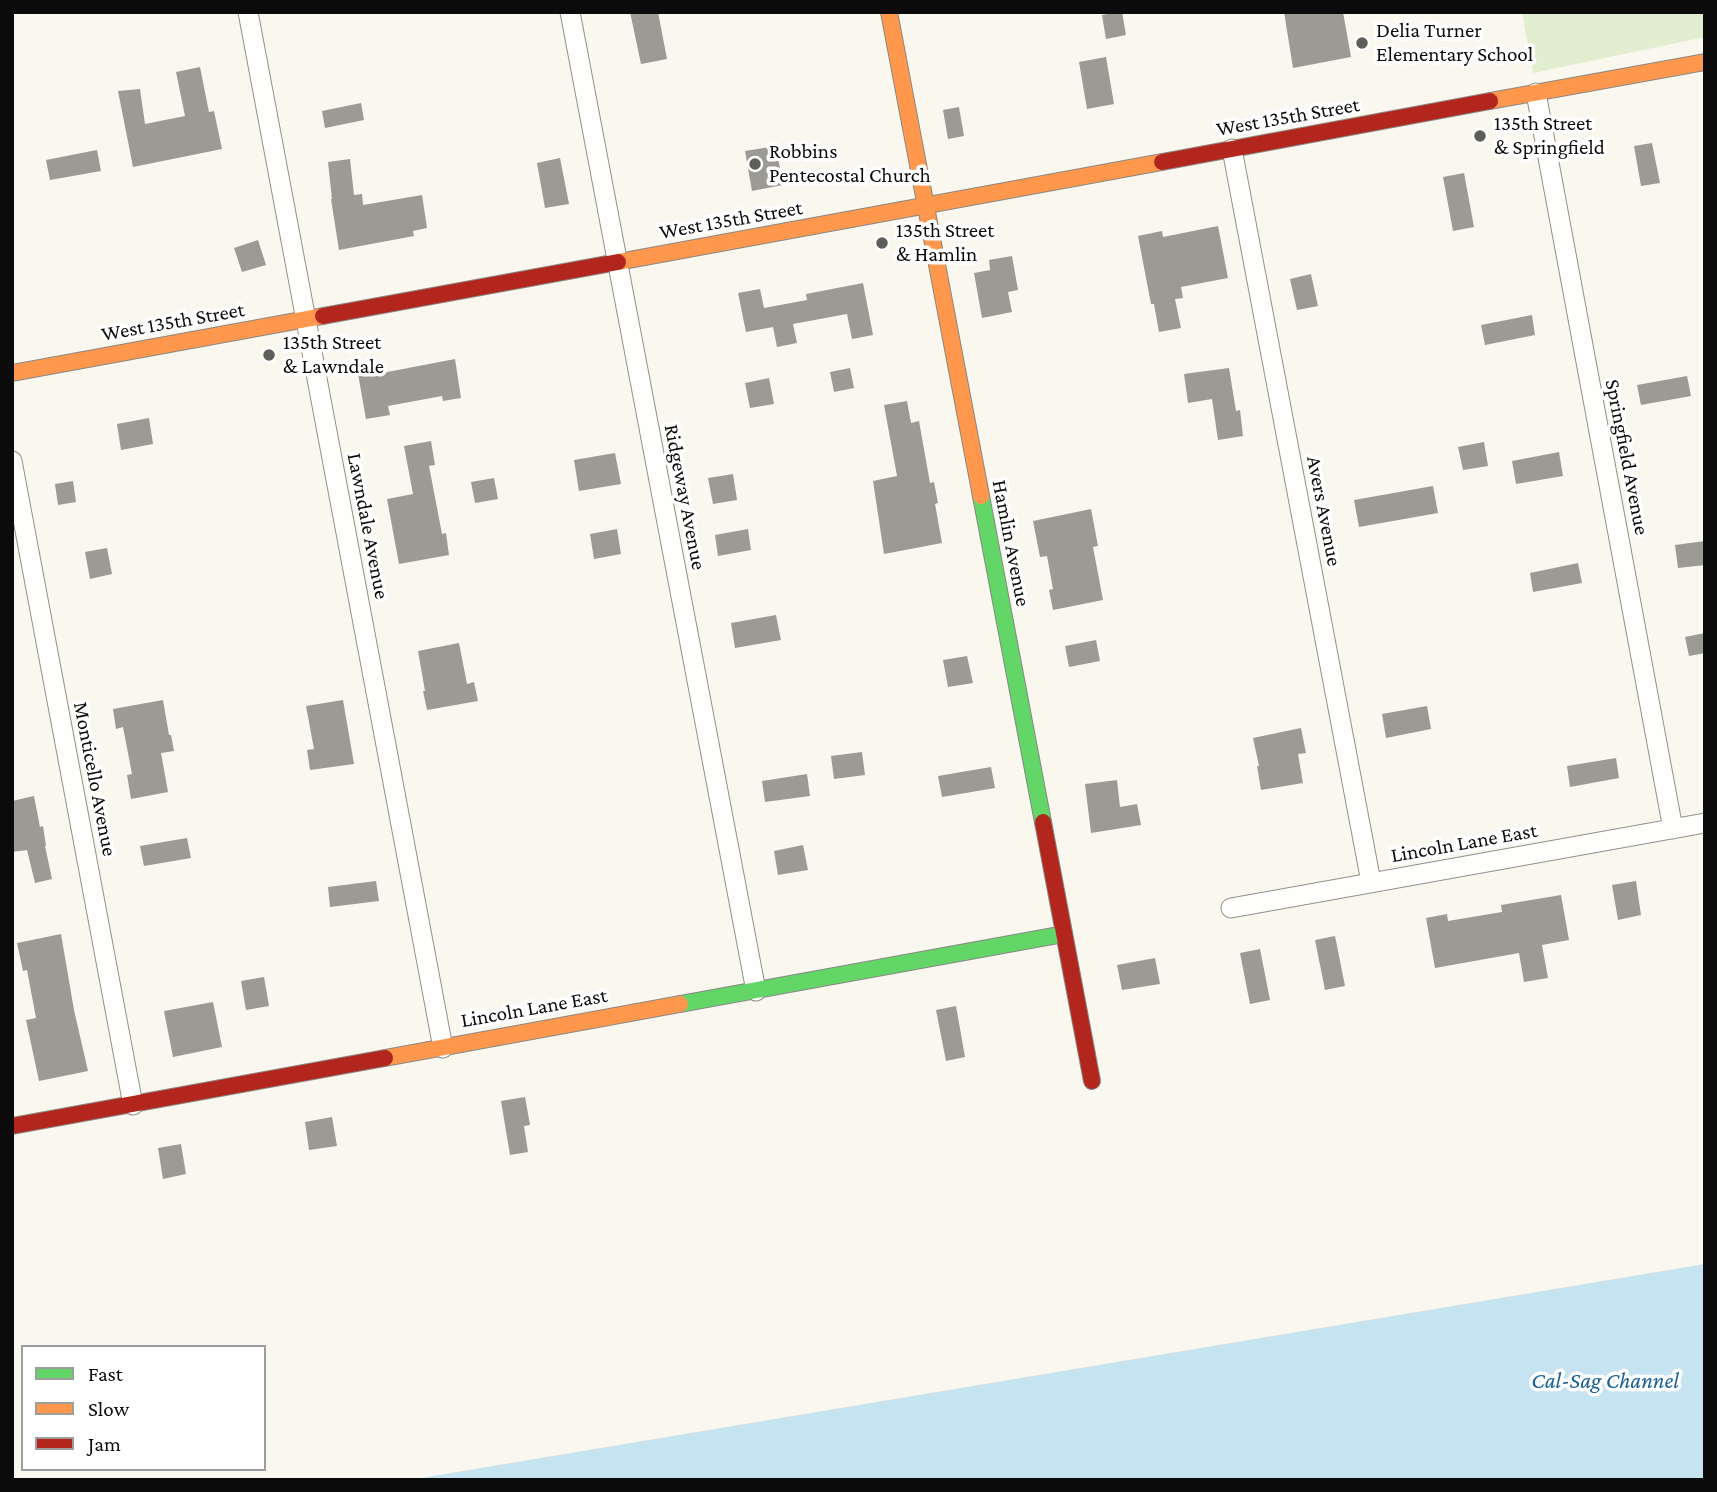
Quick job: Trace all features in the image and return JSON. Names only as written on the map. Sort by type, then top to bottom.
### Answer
[{"type":"street","name":"Lawndale Avenue","points":[[248,12],[443,1048]]},
{"type":"street","name":"Ridgeway Avenue","points":[[570,12],[756,991]]},
{"type":"street","name":"Hamlin Avenue","points":[[889,12],[1092,1082]]},
{"type":"street","name":"West 135th Street","points":[[12,373],[1705,62]]},
{"type":"street","name":"Springfield Avenue","points":[[1536,93],[1673,829]]},
{"type":"street","name":"Avers Avenue","points":[[1231,149],[1371,882]]},
{"type":"street","name":"Monticello Avenue","points":[[12,461],[133,1105]]},
{"type":"street","name":"Lincoln Lane East","points":[[1231,908],[1705,823]]},
{"type":"street","name":"Lincoln Lane East","points":[[12,1126],[1064,934]]},
{"type":"green space","points":[[1522,12],[1705,12],[1705,37],[1533,73]]},
{"type":"water","name":"Cal-Sag Channel","points":[[1705,1264],[1705,1480],[417,1480],[427,1477]]},
{"type":"building","points":[[630,12],[658,12],[667,59],[641,64]]},
{"type":"building","points":[[1122,12],[1126,35],[1106,39],[1102,15]]},
{"type":"building","points":[[1284,12],[1343,12],[1351,57],[1293,68]]},
{"type":"building","points":[[1106,57],[1114,104],[1087,109],[1079,62]]},
{"type":"building","points":[[200,67],[209,112],[214,111],[222,149],[133,167],[118,91],[140,89],[145,124],[185,116],[176,72]]},
{"type":"building","points":[[361,103],[364,120],[325,128],[322,111]]},
{"type":"building","points":[[959,107],[964,136],[948,139],[943,110]]},
{"type":"building","points":[[1652,143],[1660,183],[1641,186],[1634,146]]},
{"type":"building","points":[[776,146],[783,185],[752,191],[745,151]]},
{"type":"building","points":[[97,150],[101,171],[50,180],[46,160]]},
{"type":"building","points":[[560,158],[569,204],[545,208],[537,163]]},
{"type":"building","points":[[350,159],[354,195],[362,194],[363,205],[422,195],[427,228],[413,231],[414,236],[339,250],[328,162]]},
{"type":"building","points":[[1464,173],[1474,227],[1453,231],[1443,177]]},
{"type":"building","points":[[1218,226],[1228,278],[1181,287],[1183,298],[1175,299],[1181,328],[1159,332],[1138,236],[1162,231],[1163,237]]},
{"type":"building","points":[[258,240],[266,265],[242,272],[234,248]]},
{"type":"building","points":[[1012,256],[1018,290],[1008,292],[1012,312],[982,318],[974,273],[990,270],[989,260]]},
{"type":"building","points":[[1311,274],[1318,306],[1297,310],[1290,279]]},
{"type":"building","points":[[863,283],[873,335],[852,339],[847,314],[793,324],[797,343],[777,347],[773,327],[746,332],[738,293],[760,289],[764,308],[807,300],[806,294]]},
{"type":"building","points":[[1532,315],[1535,335],[1485,345],[1481,325]]},
{"type":"building","points":[[455,359],[461,398],[443,401],[442,396],[388,406],[390,415],[366,419],[358,374],[382,370],[382,373]]},
{"type":"building","points":[[850,368],[854,388],[834,392],[830,372]]},
{"type":"building","points":[[1229,368],[1236,411],[1240,410],[1243,436],[1218,440],[1212,399],[1188,403],[1184,374]]},
{"type":"building","points":[[1687,376],[1691,396],[1641,405],[1637,385]]},
{"type":"building","points":[[769,378],[774,404],[750,408],[745,383]]},
{"type":"building","points":[[907,401],[911,423],[919,421],[930,483],[934,482],[938,503],[935,504],[942,543],[884,554],[873,481],[897,476],[884,405]]},
{"type":"building","points":[[149,418],[153,444],[121,450],[117,424]]},
{"type":"building","points":[[431,441],[435,465],[429,466],[442,534],[446,533],[449,555],[399,564],[387,499],[413,494],[404,446]]},
{"type":"building","points":[[1484,442],[1488,466],[1463,470],[1458,447]]},
{"type":"building","points":[[1559,452],[1563,476],[1516,484],[1512,461]]},
{"type":"building","points":[[615,453],[621,484],[579,491],[574,460]]},
{"type":"building","points":[[733,474],[737,500],[713,504],[708,478]]},
{"type":"building","points":[[494,478],[498,499],[475,503],[471,482]]},
{"type":"building","points":[[73,481],[76,502],[58,505],[55,484]]},
{"type":"building","points":[[1433,486],[1438,513],[1359,527],[1354,500]]},
{"type":"building","points":[[1091,509],[1098,546],[1093,547],[1103,600],[1053,610],[1049,590],[1053,589],[1047,556],[1040,557],[1033,521]]},
{"type":"building","points":[[617,529],[621,554],[594,559],[590,534]]},
{"type":"building","points":[[748,529],[751,550],[718,556],[715,535]]},
{"type":"building","points":[[1705,541],[1705,565],[1678,568],[1675,545]]},
{"type":"building","points":[[107,548],[112,574],[90,579],[85,552]]},
{"type":"building","points":[[1578,563],[1582,583],[1533,592],[1530,573]]},
{"type":"building","points":[[776,615],[781,640],[735,648],[731,623]]},
{"type":"building","points":[[1705,633],[1705,653],[1689,656],[1685,637]]},
{"type":"building","points":[[1096,640],[1100,661],[1069,667],[1065,646]]},
{"type":"building","points":[[459,643],[467,684],[474,682],[478,701],[427,710],[418,651]]},
{"type":"building","points":[[967,656],[973,683],[948,687],[943,660]]},
{"type":"building","points":[[163,700],[174,751],[161,753],[168,792],[131,799],[127,775],[132,774],[123,727],[116,729],[113,709]]},
{"type":"building","points":[[343,700],[354,764],[310,770],[307,750],[314,749],[306,706]]},
{"type":"building","points":[[1427,706],[1431,729],[1386,738],[1382,714]]},
{"type":"building","points":[[1301,728],[1306,753],[1298,754],[1303,783],[1261,790],[1253,738]]},
{"type":"building","points":[[862,752],[865,775],[834,779],[831,756]]},
{"type":"building","points":[[1616,758],[1619,778],[1570,787],[1567,766]]},
{"type":"building","points":[[991,767],[995,788],[942,797],[938,776]]},
{"type":"building","points":[[807,774],[810,796],[765,802],[762,781]]},
{"type":"building","points":[[1117,780],[1120,807],[1137,804],[1141,825],[1091,833],[1085,784]]},
{"type":"building","points":[[34,796],[40,827],[43,826],[52,879],[35,883],[27,850],[12,852],[12,801]]},
{"type":"building","points":[[187,838],[191,858],[144,866],[140,846]]},
{"type":"building","points":[[803,845],[808,870],[778,875],[774,851]]},
{"type":"building","points":[[376,881],[379,901],[330,907],[328,887]]},
{"type":"building","points":[[1636,881],[1641,915],[1618,920],[1612,885]]},
{"type":"building","points":[[1561,895],[1569,940],[1542,945],[1548,978],[1524,982],[1519,953],[1435,968],[1426,918],[1447,914],[1448,921],[1502,912],[1501,905]]},
{"type":"building","points":[[61,934],[88,1071],[39,1081],[26,1020],[36,1018],[27,970],[23,971],[17,943]]},
{"type":"building","points":[[1335,936],[1345,986],[1325,990],[1315,940]]},
{"type":"building","points":[[1260,949],[1270,1000],[1250,1004],[1240,953]]},
{"type":"building","points":[[1155,958],[1160,984],[1122,990],[1117,965]]},
{"type":"building","points":[[264,977],[269,1006],[246,1010],[241,981]]},
{"type":"building","points":[[213,1002],[222,1047],[173,1057],[164,1011]]},
{"type":"building","points":[[956,1006],[965,1057],[946,1061],[936,1010]]},
{"type":"building","points":[[525,1097],[530,1125],[524,1126],[528,1152],[510,1155],[501,1101]]},
{"type":"building","points":[[332,1117],[337,1146],[309,1150],[305,1122]]},
{"type":"building","points":[[181,1144],[186,1174],[163,1179],[158,1148]]},
{"type":"traffic: fast","points":[[981,496],[1043,822]]},
{"type":"traffic: fast","points":[[680,1004],[1064,934]]},
{"type":"traffic: slow","points":[[889,12],[981,496]]},
{"type":"traffic: slow","points":[[1490,101],[1705,62]]},
{"type":"traffic: slow","points":[[618,262],[1162,162]]},
{"type":"traffic: slow","points":[[12,373],[323,316]]},
{"type":"traffic: slow","points":[[385,1058],[680,1004]]},
{"type":"traffic: jam","points":[[1162,162],[1490,101]]},
{"type":"traffic: jam","points":[[323,316],[618,262]]},
{"type":"traffic: jam","points":[[1043,822],[1092,1081]]},
{"type":"traffic: jam","points":[[12,1126],[385,1058]]},
{"type":"place","name":"Delia Turner Elementary School","points":[[1362,43]]},
{"type":"place","name":"135th Street & Springfield","points":[[1480,136]]},
{"type":"place","name":"Robbins Pentecostal Church","points":[[755,164]]},
{"type":"place","name":"135th Street & Hamlin","points":[[882,243]]},
{"type":"place","name":"135th Street & Lawndale","points":[[269,355]]}]
